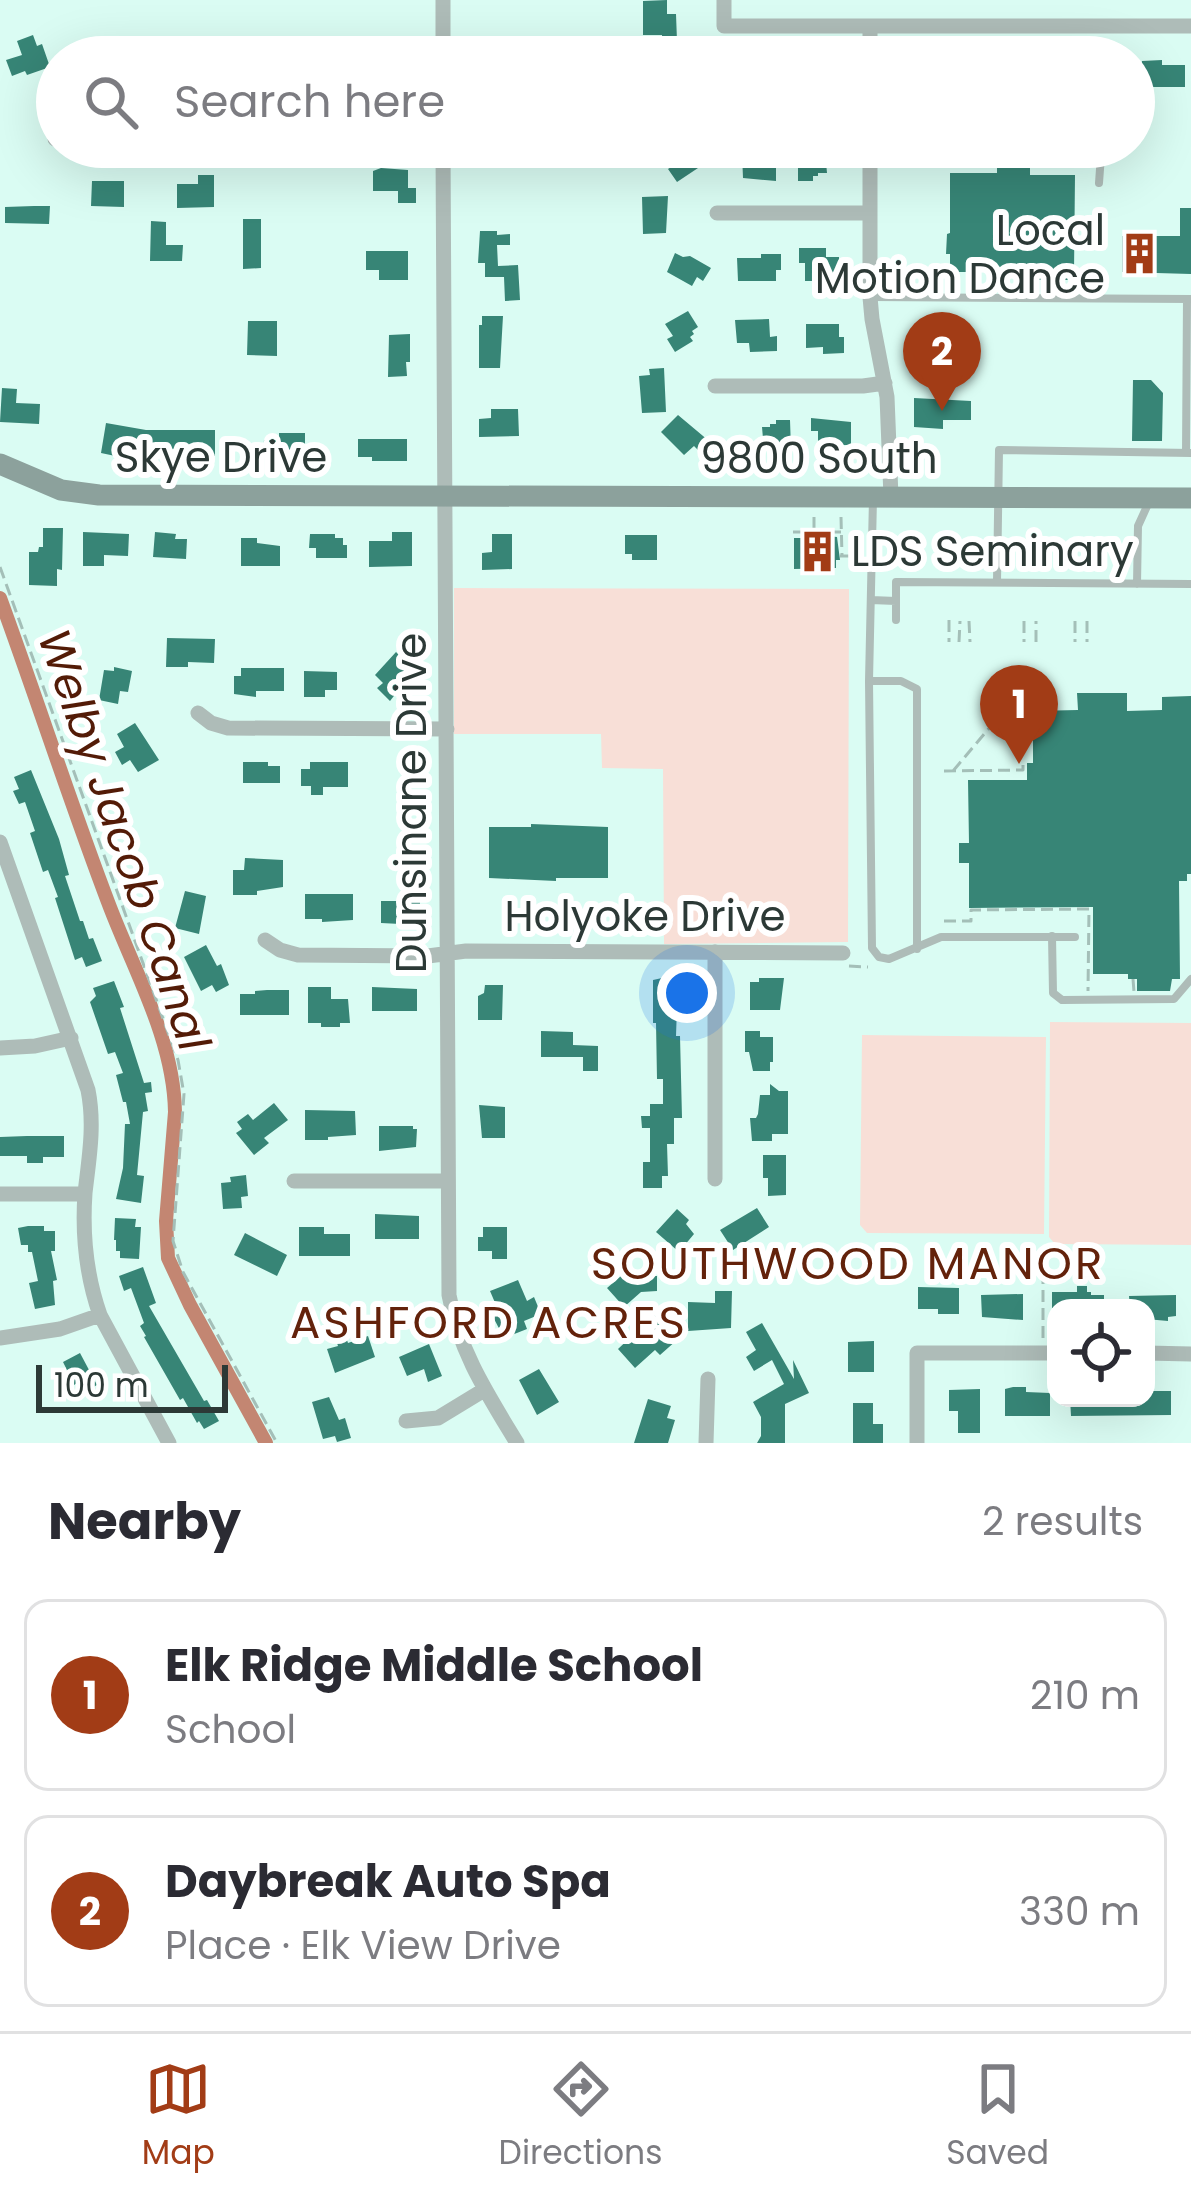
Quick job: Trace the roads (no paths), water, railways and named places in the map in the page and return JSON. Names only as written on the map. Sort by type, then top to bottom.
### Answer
[{"type":"main road","name":"Skye Drive","points":[[0,464],[47,486],[88,495],[446,497]]},
{"type":"main road","name":"9800 South","points":[[446,497],[1191,498]]},
{"type":"street","points":[[443,0],[443,36]]},
{"type":"street","points":[[724,0],[724,26],[1191,26]]},
{"type":"street","points":[[870,26],[870,36]]},
{"type":"street","name":"Dunsinane Drive","points":[[443,168],[449,1295],[460,1342],[517,1443]]},
{"type":"street","points":[[870,168],[870,297],[889,411],[882,497]]},
{"type":"street","points":[[718,213],[870,213]]},
{"type":"street","points":[[715,386],[885,383]]},
{"type":"street","points":[[198,713],[228,728],[447,729]]},
{"type":"street","points":[[0,842],[83,1071],[92,1109],[84,1247],[92,1293],[169,1443]]},
{"type":"street","points":[[0,898],[19,894]]},
{"type":"street","name":"Holyoke Drive","points":[[265,940],[298,956],[715,952],[845,959]]},
{"type":"street","points":[[715,952],[715,1179]]},
{"type":"street","points":[[0,1048],[71,1038]]},
{"type":"street","points":[[294,1181],[448,1181]]},
{"type":"street","points":[[0,1194],[86,1194]]},
{"type":"street","points":[[0,1339],[60,1329],[100,1315]]},
{"type":"street","points":[[917,1443],[917,1353],[1047,1353]]},
{"type":"street","points":[[1155,1353],[1191,1354]]},
{"type":"street","points":[[706,1443],[708,1379]]},
{"type":"street","points":[[406,1420],[438,1418],[484,1390]]},
{"type":"lane","points":[[1099,183],[1100,168]]},
{"type":"lane","points":[[870,297],[1189,298],[1189,453],[999,450],[997,583]]},
{"type":"lane","points":[[882,497],[871,601],[869,681],[872,948],[878,957],[889,959],[941,937],[1075,937]]},
{"type":"lane","points":[[1137,584],[1138,526],[1154,498]]},
{"type":"lane","points":[[896,620],[896,582],[1191,584]]},
{"type":"lane","points":[[871,601],[896,601]]},
{"type":"lane","points":[[869,681],[902,681],[917,689],[917,949]]},
{"type":"lane","points":[[1052,936],[1053,993],[1063,1000],[1174,999],[1191,980]]},
{"type":"waterway","name":"Welby Jacob Canal","points":[[0,598],[168,1058],[175,1112],[166,1221],[168,1258],[266,1443]]},
{"type":"place","name":"Local Motion Dance","points":[[1139,254]]},
{"type":"place","name":"Daybreak Auto Spa","points":[[942,411]]},
{"type":"place","name":"LDS Seminary","points":[[817,551]]},
{"type":"place","name":"Elk Ridge Middle School","points":[[1019,764]]},
{"type":"district","name":"SOUTHWOOD MANOR","points":[[848,1263]]},
{"type":"district","name":"ASHFORD ACRES","points":[[489,1322]]}]
